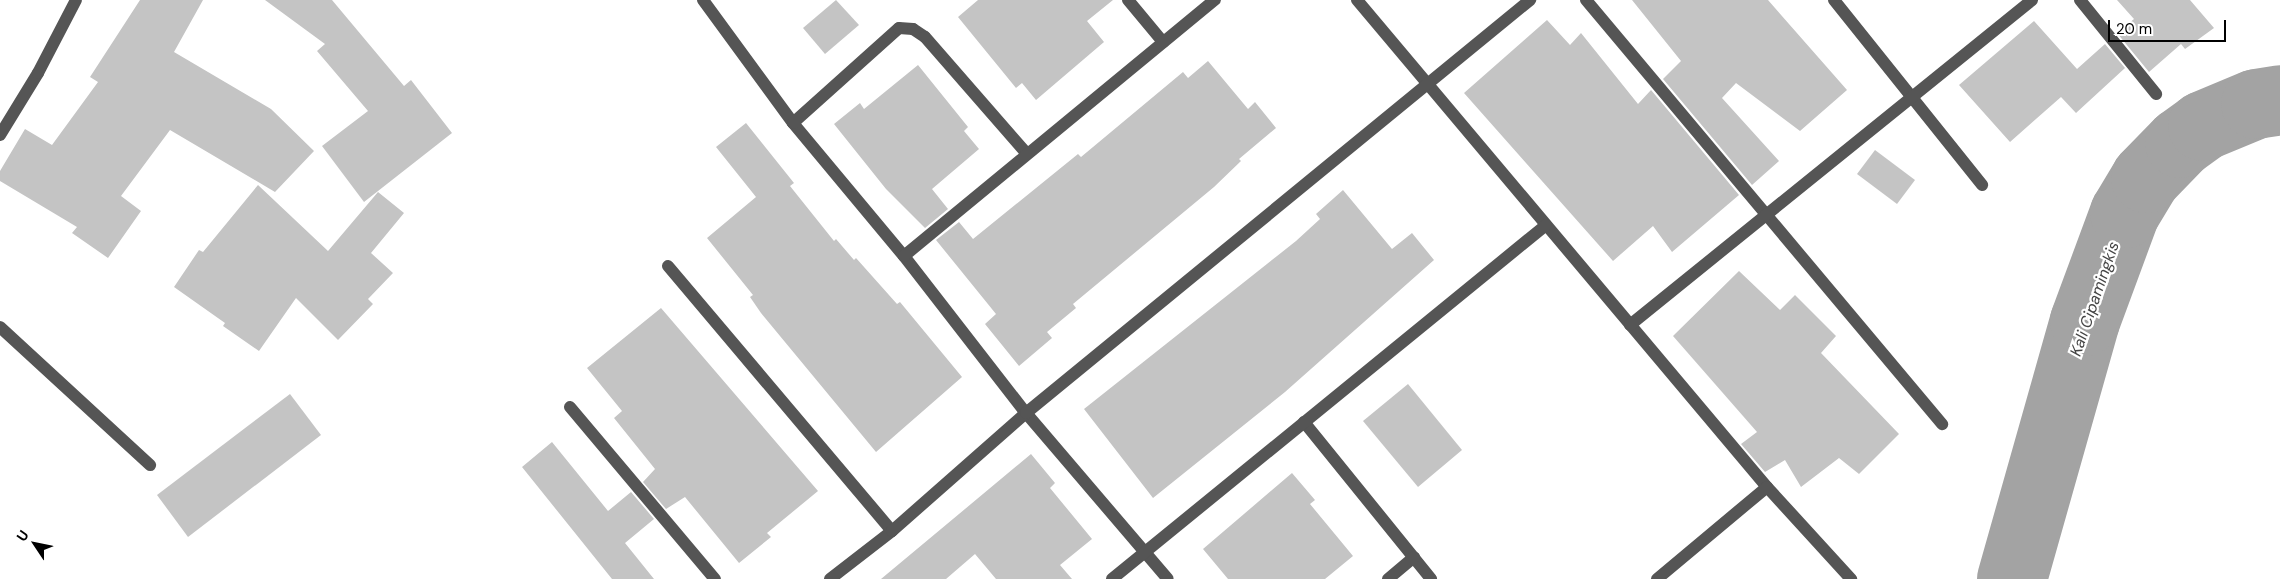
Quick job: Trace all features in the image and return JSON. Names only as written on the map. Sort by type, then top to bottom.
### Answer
[{"type":"street","points":[[0,135],[38,73],[76,0]]},
{"type":"street","points":[[704,0],[793,123],[904,256],[1026,413],[1168,579]]},
{"type":"street","points":[[1128,0],[1163,42]]},
{"type":"street","points":[[904,256],[1214,0]]},
{"type":"street","points":[[1357,0],[1767,487],[1851,579]]},
{"type":"street","points":[[830,579],[892,531],[1026,413],[1530,0]]},
{"type":"street","points":[[1586,0],[1942,424]]},
{"type":"street","points":[[1834,0],[1982,185]]},
{"type":"street","points":[[1630,325],[2032,0]]},
{"type":"street","points":[[2080,0],[2156,94]]},
{"type":"street","points":[[793,123],[899,28],[913,29],[925,37],[1027,154]]},
{"type":"street","points":[[1112,579],[1546,225]]},
{"type":"street","points":[[668,266],[892,531]]},
{"type":"street","points":[[0,327],[150,465]]},
{"type":"street","points":[[570,407],[715,579]]},
{"type":"street","points":[[1304,422],[1431,579]]},
{"type":"street","points":[[1657,579],[1767,487]]},
{"type":"street","points":[[1388,579],[1414,557]]},
{"type":"building","points":[[140,0],[203,0],[174,52],[271,109],[314,151],[275,192],[170,130],[121,196],[141,211],[108,258],[72,233],[77,227],[0,181],[0,171],[25,129],[52,145],[98,82],[90,77]]},
{"type":"building","points":[[265,0],[332,0],[404,86],[411,80],[452,133],[364,202],[322,146],[368,111],[317,51],[325,44]]},
{"type":"building","points":[[836,0],[859,25],[825,54],[803,28]]},
{"type":"building","points":[[978,0],[1113,0],[1087,21],[1104,42],[1036,100],[1022,83],[1016,88],[958,17]]},
{"type":"building","points":[[1632,0],[1768,0],[1847,90],[1800,131],[1736,83],[1722,98],[1779,161],[1752,185],[1663,79],[1681,61]]},
{"type":"building","points":[[2117,0],[2190,0],[2214,28],[2185,49],[2181,44],[2149,72],[2117,33],[2134,19]]},
{"type":"building","points":[[1547,20],[1570,45],[1581,33],[1638,104],[1651,90],[1739,195],[1672,252],[1653,226],[1613,261],[1464,93]]},
{"type":"building","points":[[2034,21],[2077,69],[2105,44],[2125,68],[2076,113],[2061,97],[2010,142],[1959,85]]},
{"type":"building","points":[[1208,61],[1248,109],[1255,102],[1276,128],[1239,159],[1241,161],[1214,187],[1073,304],[1076,308],[1047,332],[1052,338],[1019,366],[985,324],[996,314],[936,240],[959,222],[973,239],[1078,154],[1081,157],[1183,72],[1188,78]]},
{"type":"building","points":[[918,65],[968,127],[964,131],[979,149],[932,189],[948,209],[925,228],[886,189],[834,124],[860,103],[864,109]]},
{"type":"building","points":[[746,123],[794,183],[790,186],[834,241],[836,239],[854,260],[856,258],[897,304],[900,302],[962,377],[876,452],[761,313],[750,297],[753,295],[707,238],[756,197],[716,147]]},
{"type":"building","points":[[1875,150],[1915,180],[1897,204],[1857,174]]},
{"type":"building","points":[[258,185],[328,251],[378,192],[404,213],[371,253],[393,273],[368,299],[373,304],[338,340],[296,298],[259,351],[223,326],[225,323],[174,287],[199,250],[203,252]]},
{"type":"building","points":[[1343,190],[1392,249],[1412,233],[1434,260],[1285,392],[1153,498],[1084,409],[1296,241],[1320,219],[1316,214]]},
{"type":"building","points":[[1739,271],[1780,310],[1795,295],[1836,336],[1821,353],[1899,434],[1859,474],[1839,458],[1801,487],[1785,460],[1765,472],[1741,444],[1757,432],[1673,336]]},
{"type":"building","points":[[661,308],[818,491],[767,533],[771,537],[739,563],[685,497],[666,509],[643,482],[655,469],[614,418],[622,411],[587,368]]},
{"type":"building","points":[[1408,384],[1462,450],[1418,487],[1363,421]]},
{"type":"building","points":[[290,394],[321,435],[188,537],[157,495]]},
{"type":"building","points":[[552,442],[608,511],[631,492],[654,519],[625,543],[654,579],[612,579],[522,467]]},
{"type":"building","points":[[1031,454],[1055,483],[1050,488],[1092,539],[1060,565],[1072,579],[996,579],[975,554],[946,579],[881,579]]},
{"type":"building","points":[[1292,473],[1315,500],[1310,504],[1353,556],[1325,579],[1228,579],[1203,549]]},
{"type":"waterway","name":"Kali Cipamingkis","points":[[2012,579],[2085,321],[2125,213],[2146,178],[2180,143],[2203,126],[2256,104],[2280,100]]}]
